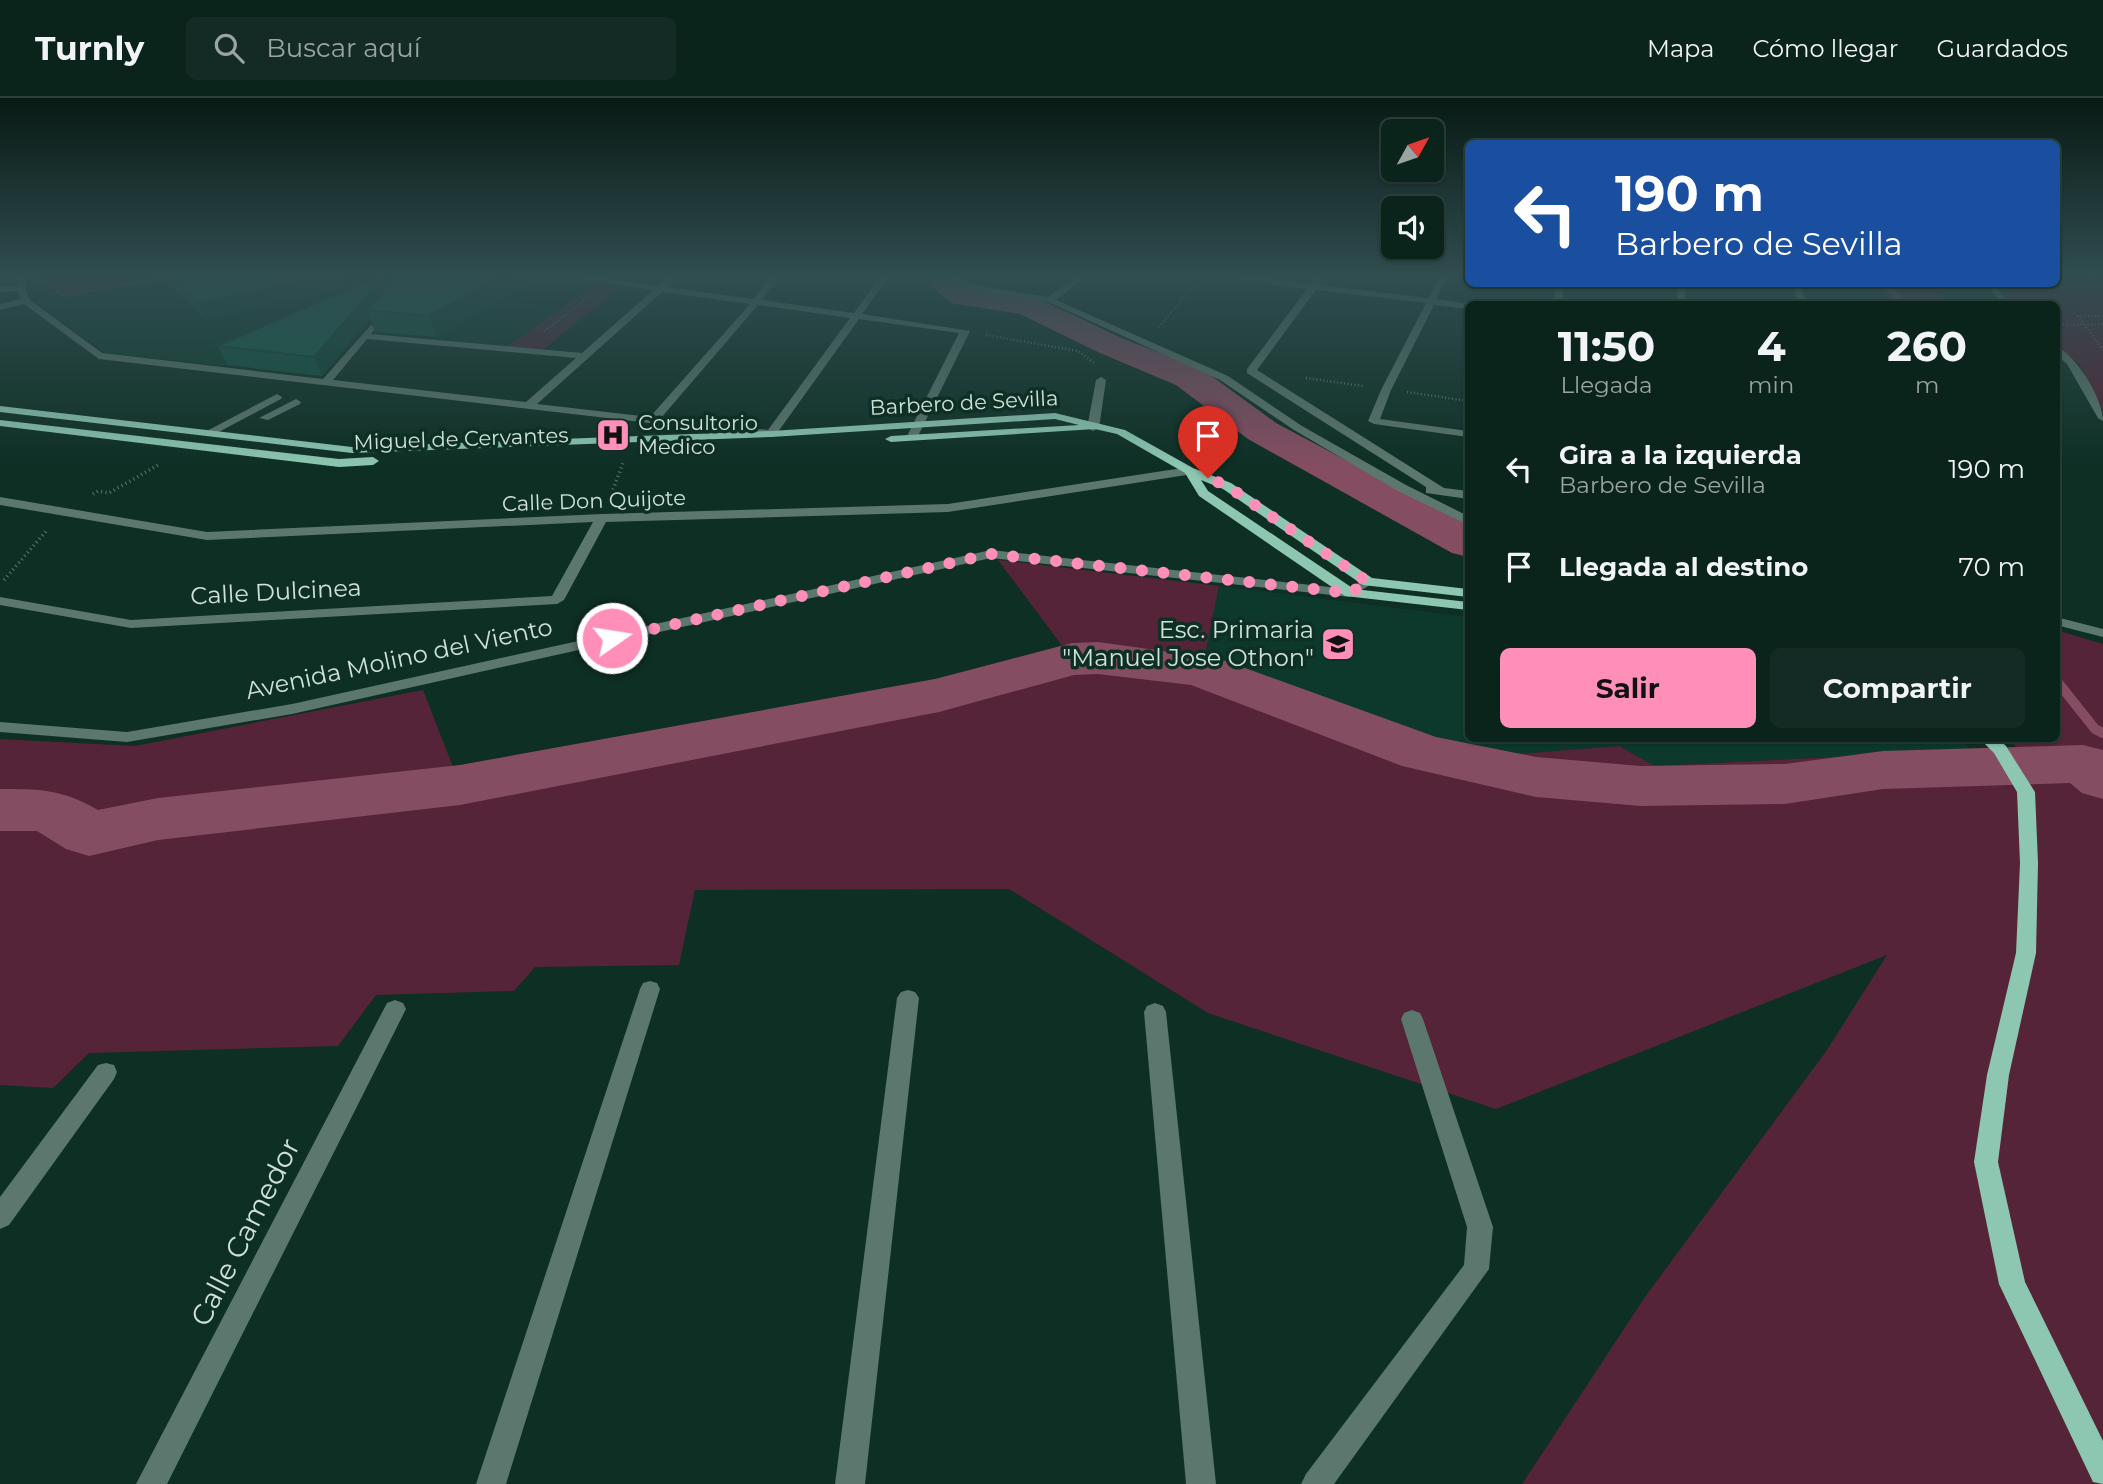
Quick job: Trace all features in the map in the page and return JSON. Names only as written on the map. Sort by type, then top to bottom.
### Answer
[{"type":"main road","name":"Barbero de Sevilla","points":[[0,409],[352,450],[771,435],[1055,416],[1073,419],[1093,428],[1121,432],[1189,471],[1227,486],[1368,582]]},
{"type":"main road","name":"Miguel de Cervantes","points":[[0,423],[339,463],[628,452],[1093,428]]},
{"type":"main road","name":"Barbero de Sevilla","points":[[1189,471],[1203,493],[1350,593]]},
{"type":"main road","points":[[1368,582],[1465,593]]},
{"type":"main road","name":"Avenida Molino del Viento","points":[[1350,593],[1465,606]]},
{"type":"main road","points":[[1993,744],[2026,792],[2029,863],[2026,953],[1998,1075],[1986,1162],[2012,1284],[2103,1472]]},
{"type":"street","points":[[77,339],[99,356],[771,435],[839,339]]},
{"type":"street","points":[[326,382],[363,339]]},
{"type":"street","points":[[394,339],[583,356]]},
{"type":"street","points":[[527,407],[603,339]]},
{"type":"street","points":[[653,420],[724,339]]},
{"type":"street","points":[[912,438],[961,339]]},
{"type":"street","points":[[1139,339],[1224,378],[1298,428],[1402,488],[1465,520]]},
{"type":"street","points":[[1275,339],[1251,371],[1440,491]]},
{"type":"street","points":[[1413,339],[1386,390],[1374,421],[1465,434]]},
{"type":"street","points":[[2060,352],[2071,362],[2103,418]]},
{"type":"street","points":[[1093,428],[1101,380]]},
{"type":"street","points":[[209,432],[277,397]]},
{"type":"street","points":[[230,435],[296,402]]},
{"type":"street","name":"Calle Don Quijote","points":[[0,501],[207,536],[602,518],[948,508],[1189,471]]},
{"type":"street","points":[[1402,488],[1465,495]]},
{"type":"street","name":"Calle Dulcinea","points":[[0,601],[131,624],[557,600],[602,518]]},
{"type":"street","name":"Avenida Molino del Viento","points":[[0,727],[127,737],[191,727],[292,709],[991,554],[1350,593]]},
{"type":"street","points":[[1350,593],[1368,582]]},
{"type":"street","points":[[2060,622],[2103,633]]},
{"type":"street","points":[[491,1484],[650,989]]},
{"type":"street","points":[[850,1484],[908,998]]},
{"type":"street","name":"Calle Camedor","points":[[151,1484],[396,1009]]},
{"type":"street","points":[[1156,1012],[1201,1484]]},
{"type":"street","points":[[1316,1484],[1476,1269],[1480,1227],[1412,1019]]},
{"type":"street","points":[[0,1217],[106,1072]]},
{"type":"path","points":[[519,350],[534,339]]},
{"type":"path","points":[[1008,339],[1078,351],[1095,364],[1101,380]]},
{"type":"path","points":[[1147,342],[1150,339]]},
{"type":"path","points":[[1305,378],[1465,401]]},
{"type":"path","points":[[602,518],[628,452]]},
{"type":"path","points":[[0,585],[63,512],[98,491],[109,493],[162,464]]},
{"type":"shaded area","points":[[86,339],[321,339],[270,345],[225,366],[105,353]]},
{"type":"shaded area","points":[[435,339],[519,339],[504,349],[431,341]]},
{"type":"shaded area","points":[[518,339],[557,339],[540,352],[504,349]]},
{"type":"shaded area","points":[[2060,339],[2103,339],[2103,411],[2079,364],[2060,348]]},
{"type":"shaded area","points":[[998,560],[1219,586],[1202,670],[1372,725],[1516,754],[1619,746],[1655,766],[1969,750],[1984,767],[2035,765],[2011,742],[2060,742],[2060,631],[2103,644],[2103,1484],[1522,1484],[1645,1297],[1827,1050],[1887,955],[1496,1109],[1208,1013],[1009,889],[695,890],[679,965],[535,967],[514,991],[376,995],[338,1046],[89,1053],[53,1088],[0,1085],[0,739],[135,746],[423,690],[460,785],[930,697],[1072,659]]},
{"type":"shaded area","name":"Esc. Primaria \"Manuel Jose Othon\"","points":[[1219,586],[1465,617],[1465,742],[1965,742],[1969,750],[1655,766],[1619,746],[1516,754],[1372,725],[1201,670]]},
{"type":"building","points":[[235,339],[330,339],[314,357],[218,346]]},
{"type":"waterway","points":[[1097,339],[1189,377],[1262,431],[1465,541]]},
{"type":"waterway","points":[[0,810],[50,810],[89,834],[158,819],[460,785],[939,695],[1072,659],[1098,658],[1201,670],[1423,753],[1536,777],[1641,786],[1785,784],[1883,770],[2083,764],[2103,779]]},
{"type":"waterway","points":[[2060,685],[2095,729],[2103,733]]},
{"type":"place","name":"Consultorio Medico","points":[[613,435]]},
{"type":"place","name":"Esc. Primaria \"Manuel Jose Othon\"","points":[[1338,644]]},
{"type":"route","points":[[612,638],[991,554],[1350,593],[1368,582],[1227,486],[1208,478]]}]
